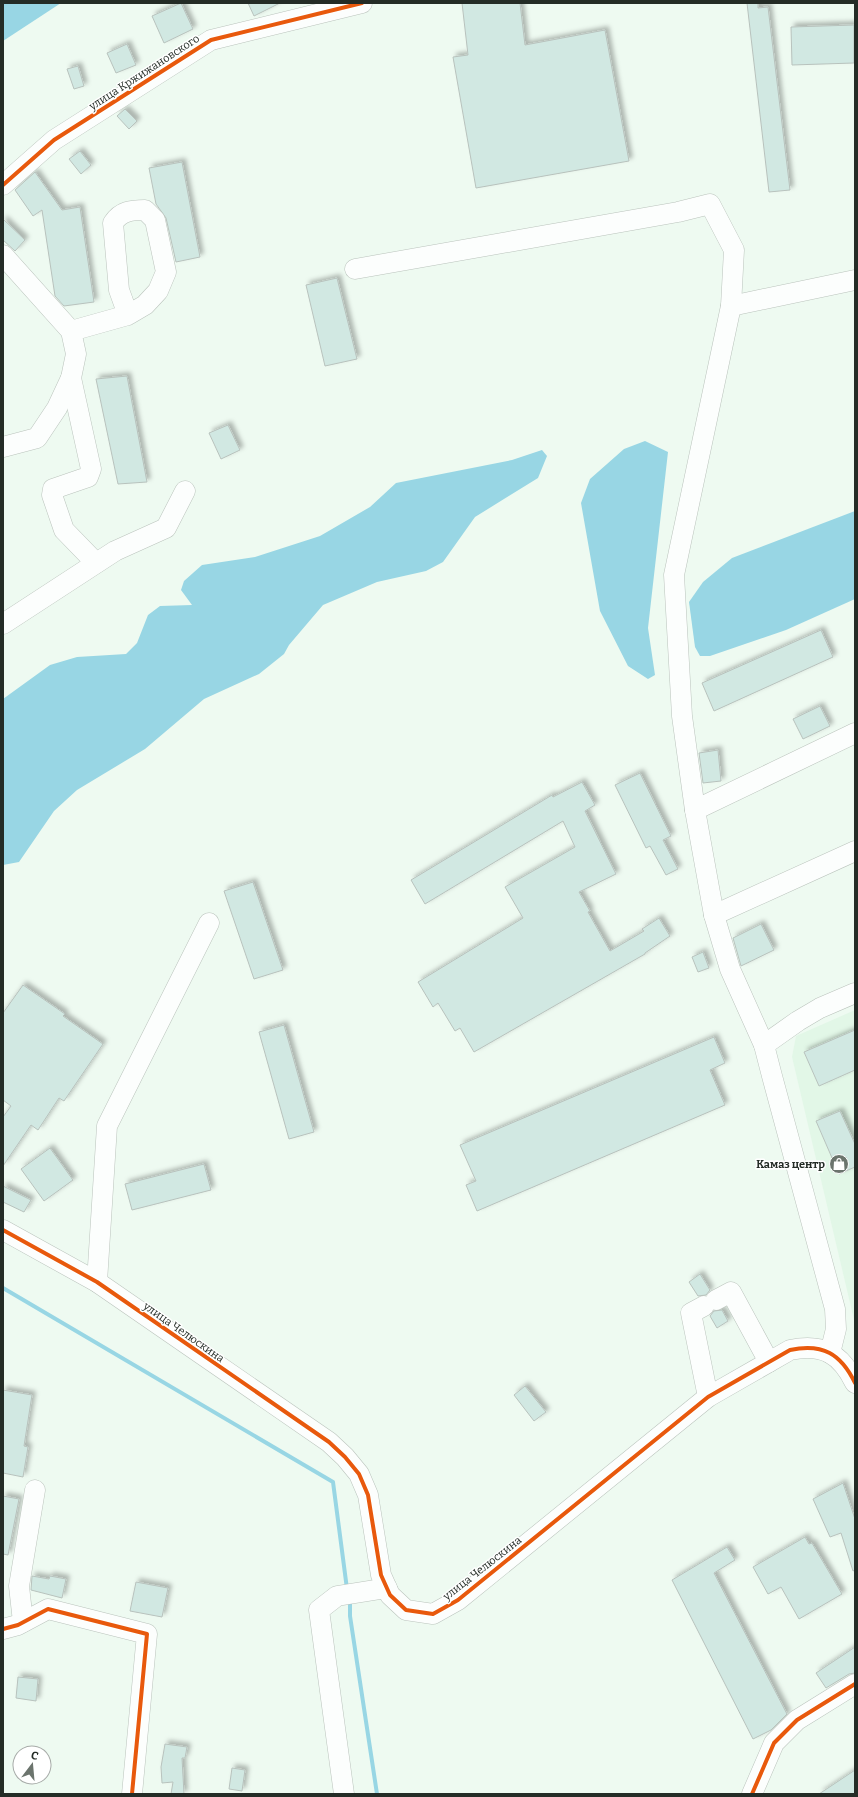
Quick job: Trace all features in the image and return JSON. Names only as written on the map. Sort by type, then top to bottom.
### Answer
[{"type":"street","name":"улица Кржижановского","points":[[3,185],[54,140],[211,40],[362,3]]},
{"type":"street","points":[[355,268],[678,212],[710,204],[734,250],[731,306],[674,575],[682,716],[695,810],[714,916],[730,969],[764,1045],[835,1309],[836,1329],[830,1353]]},
{"type":"street","points":[[71,332],[128,315],[144,305],[158,291],[166,272],[156,220],[146,210],[130,210],[117,216],[113,224],[119,290],[128,315]]},
{"type":"street","points":[[3,256],[71,332],[76,354],[71,378],[57,408],[37,438],[3,446]]},
{"type":"street","points":[[731,306],[855,280]]},
{"type":"street","points":[[71,378],[91,470],[88,477],[53,489],[52,495],[64,530],[96,563]]},
{"type":"street","points":[[3,624],[115,550],[166,528],[185,491]]},
{"type":"street","points":[[695,810],[855,733]]},
{"type":"street","points":[[714,916],[855,851]]},
{"type":"street","points":[[97,1282],[107,1126],[209,923]]},
{"type":"street","points":[[764,1045],[798,1020],[820,1008],[855,993]]},
{"type":"street","name":"улица Челюскина","points":[[3,1230],[97,1282],[329,1442],[345,1456],[359,1474],[368,1495],[381,1575],[386,1588],[390,1595],[406,1610],[433,1614],[458,1600],[708,1397],[790,1350],[802,1347],[817,1348],[830,1353],[839,1358],[848,1368],[855,1383]]},
{"type":"street","points":[[708,1397],[691,1313],[731,1292],[769,1362]]},
{"type":"street","points":[[23,1622],[19,1586],[35,1490]]},
{"type":"street","points":[[344,1794],[319,1610],[337,1596],[386,1588]]},
{"type":"street","points":[[3,1629],[23,1622],[48,1609],[147,1634],[132,1794]]},
{"type":"street","points":[[752,1794],[774,1743],[797,1720],[855,1684]]},
{"type":"shaded area","points":[[855,1010],[855,1324],[792,1057],[796,1036]]},
{"type":"water","points":[[3,3],[61,3],[3,41]]},
{"type":"water","points":[[645,441],[668,452],[648,628],[655,675],[648,679],[628,666],[600,611],[581,503],[590,479],[624,449]]},
{"type":"water","points":[[542,450],[547,456],[538,478],[475,517],[443,562],[426,571],[377,582],[323,605],[289,645],[284,654],[259,674],[204,699],[145,749],[77,790],[54,811],[19,862],[3,865],[3,699],[50,665],[77,657],[126,654],[137,643],[148,615],[160,606],[192,605],[181,590],[184,581],[202,565],[255,557],[320,536],[370,507],[396,483],[512,460]]},
{"type":"water","points":[[855,511],[855,599],[786,630],[710,656],[700,656],[695,647],[689,602],[703,582],[732,558]]},
{"type":"building","points":[[181,3],[193,29],[164,43],[152,16]]},
{"type":"building","points":[[248,3],[280,3],[254,16]]},
{"type":"building","points":[[462,3],[520,3],[525,45],[605,30],[629,161],[476,188],[453,57],[468,55]]},
{"type":"building","points":[[747,3],[758,3],[758,8],[768,7],[790,190],[769,192]]},
{"type":"building","points":[[854,25],[854,63],[792,65],[791,27]]},
{"type":"building","points":[[127,44],[136,65],[116,73],[107,53]]},
{"type":"building","points":[[78,66],[84,86],[74,89],[67,69]]},
{"type":"building","points":[[125,109],[137,121],[129,129],[117,116]]},
{"type":"building","points":[[80,151],[91,165],[81,174],[69,159]]},
{"type":"building","points":[[182,162],[200,257],[176,262],[166,218],[156,204],[149,168]]},
{"type":"building","points":[[35,172],[62,210],[80,207],[94,302],[64,306],[55,296],[42,210],[33,216],[15,190]]},
{"type":"building","points":[[3,219],[25,240],[15,251],[3,240]]},
{"type":"building","points":[[337,278],[357,359],[325,366],[306,285]]},
{"type":"building","points":[[127,376],[147,482],[118,484],[96,379]]},
{"type":"building","points":[[228,425],[240,450],[221,459],[209,433]]},
{"type":"building","points":[[821,630],[833,657],[714,711],[702,683]]},
{"type":"building","points":[[820,706],[830,726],[803,739],[793,719]]},
{"type":"building","points":[[718,750],[721,781],[703,783],[699,753]]},
{"type":"building","points":[[640,773],[671,836],[663,840],[678,869],[666,875],[650,846],[646,848],[615,785]]},
{"type":"building","points":[[582,782],[595,805],[585,811],[616,874],[579,892],[590,911],[588,912],[610,951],[644,931],[642,929],[659,918],[670,936],[645,954],[474,1052],[460,1028],[455,1031],[438,1003],[433,1007],[418,982],[523,918],[505,887],[575,847],[563,821],[425,904],[411,880],[552,795],[553,797]]},
{"type":"building","points":[[253,882],[283,970],[254,979],[224,891]]},
{"type":"building","points":[[761,924],[774,950],[741,966],[733,938]]},
{"type":"building","points":[[703,952],[709,968],[698,972],[692,957]]},
{"type":"building","points":[[23,985],[65,1014],[63,1016],[103,1044],[64,1101],[59,1098],[38,1130],[31,1125],[3,1166],[3,1117],[11,1106],[3,1100],[3,1013]]},
{"type":"building","points":[[284,1025],[314,1132],[289,1139],[259,1032]]},
{"type":"building","points":[[855,1030],[855,1070],[819,1086],[804,1052]]},
{"type":"building","points":[[714,1037],[725,1063],[710,1070],[725,1105],[477,1211],[466,1185],[476,1181],[460,1145]]},
{"type":"building","points":[[840,1111],[855,1144],[855,1167],[839,1174],[816,1121]]},
{"type":"building","points":[[50,1148],[73,1180],[44,1201],[21,1169]]},
{"type":"building","points":[[204,1164],[211,1190],[132,1210],[125,1184]]},
{"type":"building","points":[[3,1186],[31,1200],[24,1212],[3,1202]]},
{"type":"building","points":[[700,1274],[710,1290],[706,1295],[698,1296],[689,1282]]},
{"type":"building","points":[[722,1310],[728,1321],[717,1328],[710,1316],[714,1311]]},
{"type":"building","points":[[525,1386],[546,1412],[534,1421],[514,1395]]},
{"type":"building","points":[[3,1390],[32,1395],[24,1446],[28,1447],[23,1477],[3,1473]]},
{"type":"building","points":[[843,1483],[855,1519],[855,1570],[853,1571],[841,1533],[830,1537],[813,1499]]},
{"type":"building","points":[[3,1496],[19,1499],[8,1555],[3,1554]]},
{"type":"building","points":[[805,1537],[809,1544],[812,1543],[842,1594],[799,1619],[781,1587],[768,1594],[753,1567]]},
{"type":"building","points":[[727,1547],[735,1560],[714,1573],[787,1714],[771,1730],[753,1739],[672,1580]]},
{"type":"building","points":[[32,1576],[49,1579],[50,1576],[66,1579],[62,1598],[31,1590]]},
{"type":"building","points":[[136,1582],[168,1588],[162,1617],[130,1611]]},
{"type":"building","points":[[855,1647],[855,1673],[849,1674],[826,1688],[816,1673]]},
{"type":"building","points":[[18,1677],[38,1679],[36,1701],[16,1698]]},
{"type":"building","points":[[165,1744],[187,1747],[185,1758],[182,1758],[184,1794],[171,1794],[173,1782],[162,1783],[161,1767]]},
{"type":"building","points":[[232,1768],[245,1770],[242,1791],[229,1789]]},
{"type":"building","points":[[855,1770],[855,1794],[819,1794]]},
{"type":"waterway","points":[[3,1288],[333,1482],[347,1589]]},
{"type":"waterway","points":[[350,1600],[350,1616],[377,1794]]},
{"type":"cycle path","points":[[3,185],[54,140],[211,40],[362,3]]},
{"type":"cycle path","points":[[3,1230],[97,1282],[329,1442],[345,1457],[359,1474],[368,1495],[381,1575],[390,1595],[406,1610],[433,1614],[458,1600],[708,1397],[790,1350],[812,1348],[830,1353],[844,1365],[855,1383]]},
{"type":"cycle path","points":[[3,1629],[18,1625],[48,1609],[147,1634],[132,1794]]},
{"type":"cycle path","points":[[752,1794],[774,1743],[797,1720],[855,1684]]},
{"type":"place","name":"Камаз центр","points":[[839,1164]]}]
